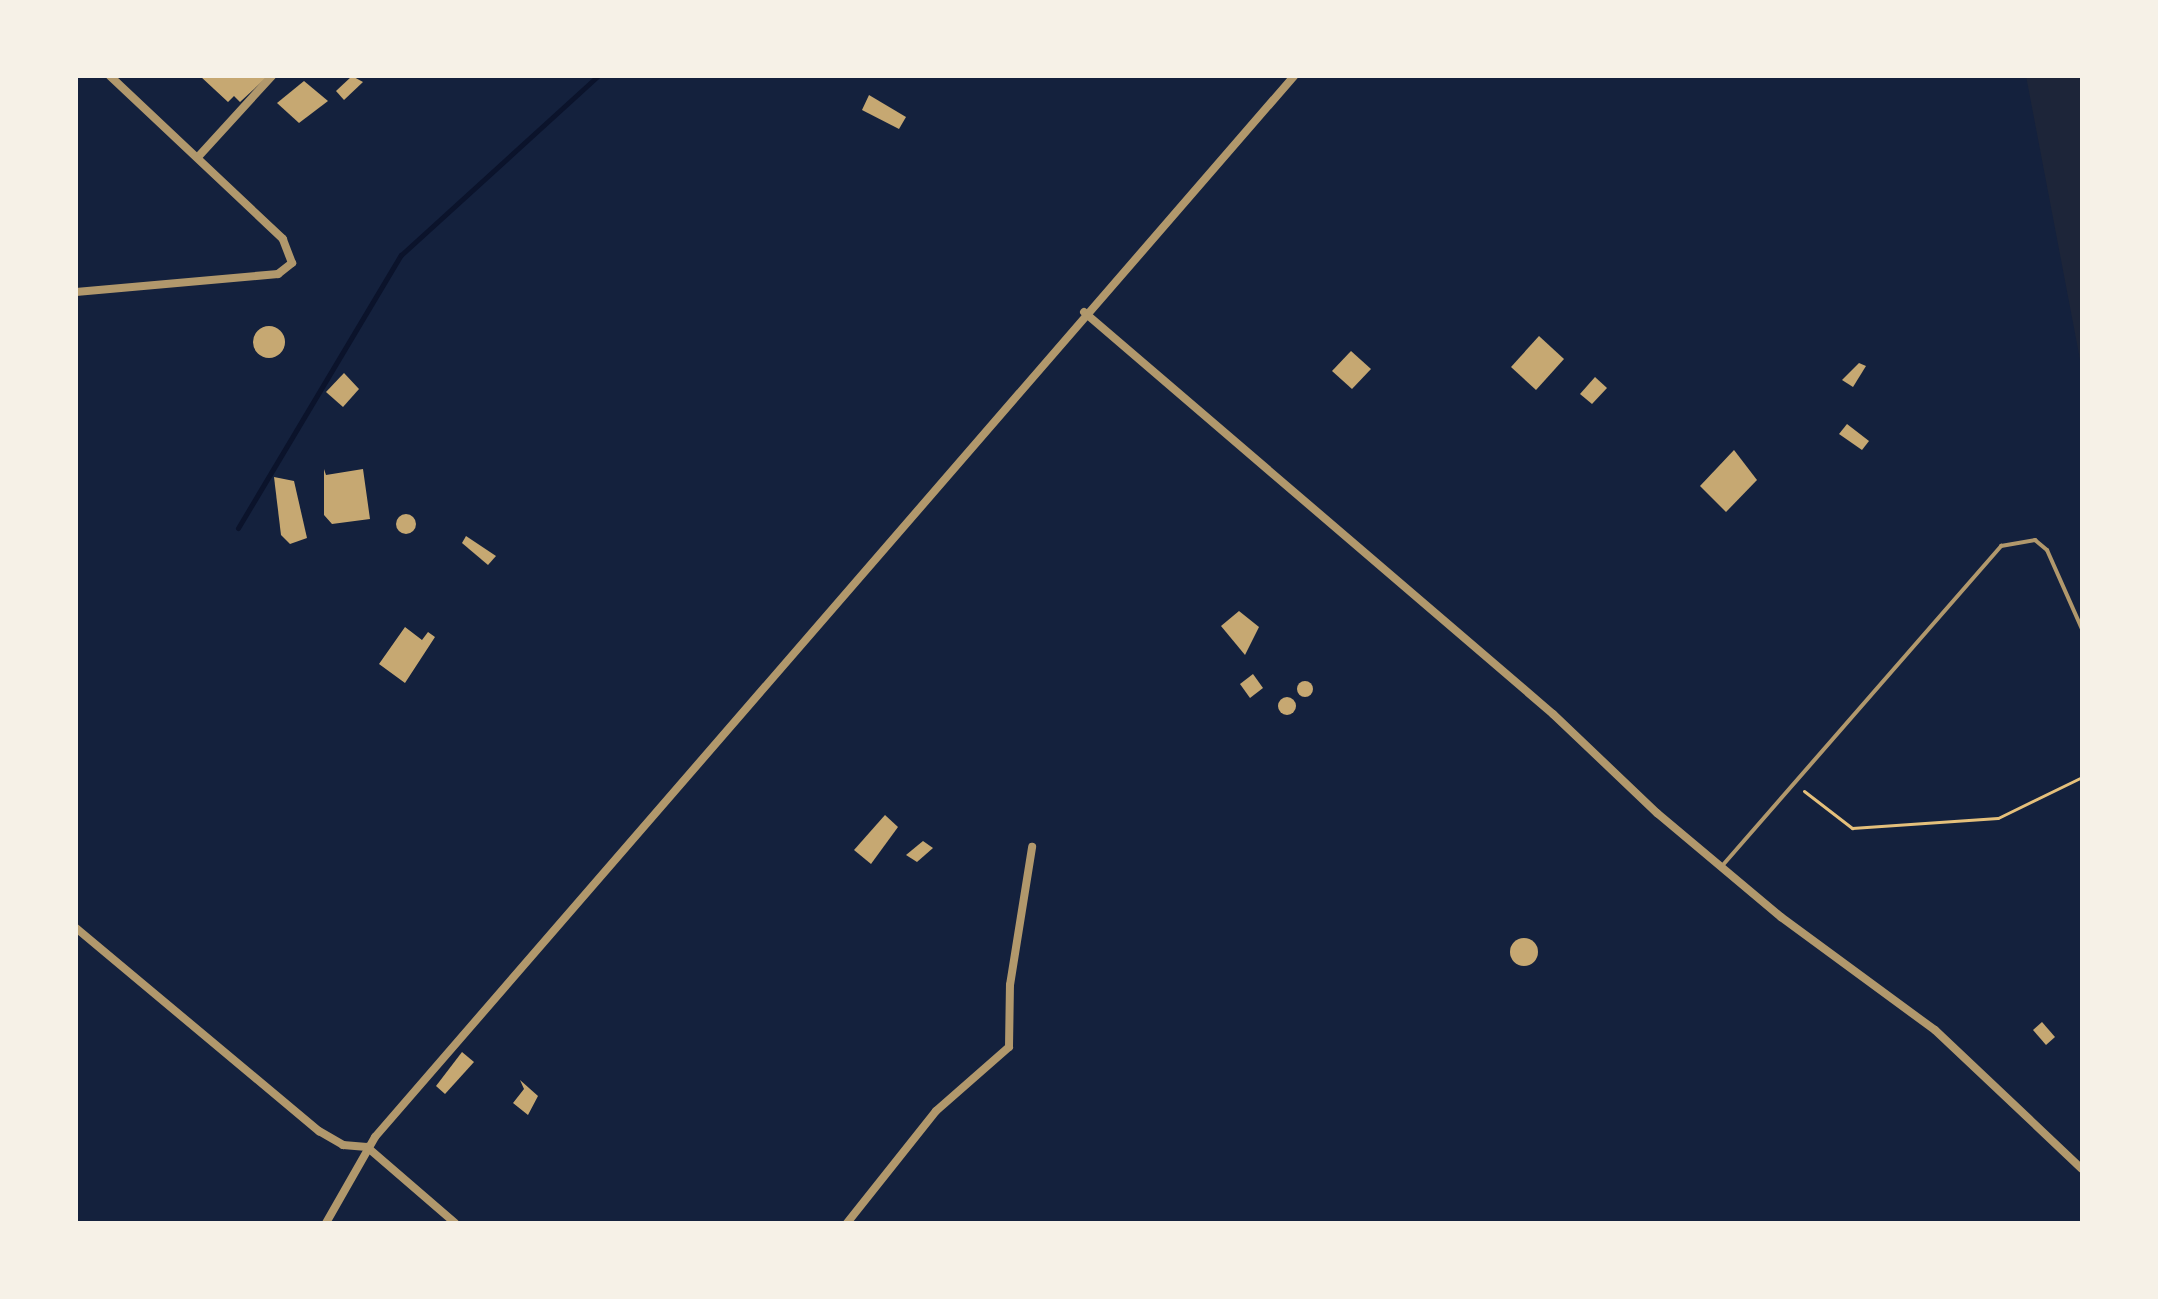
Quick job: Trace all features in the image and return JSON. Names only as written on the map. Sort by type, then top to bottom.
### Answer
[{"type":"street","points":[[76,292],[278,274],[292,257],[283,239],[110,76]]},
{"type":"street","points":[[198,157],[272,76]]},
{"type":"street","points":[[326,1223],[367,1147],[1084,312],[1294,76]]},
{"type":"street","points":[[1084,312],[1722,866],[1935,1030],[2082,1169]]},
{"type":"street","points":[[847,1223],[936,1111],[1009,1047],[1010,985],[1032,847]]},
{"type":"street","points":[[76,928],[319,1131],[343,1145],[367,1147],[455,1223]]},
{"type":"lane","points":[[1722,866],[2001,546],[2035,540],[2047,550],[2082,629]]},
{"type":"path","points":[[1796,782],[1825,814],[1852,828],[1998,818],[2082,777]]},
{"type":"shaded area","points":[[2026,76],[2082,76],[2082,370]]},
{"type":"building","points":[[200,76],[268,76],[240,102],[234,96],[228,102]]},
{"type":"building","points":[[352,76],[363,82],[344,100],[336,91]]},
{"type":"building","points":[[304,81],[328,101],[299,123],[277,103]]},
{"type":"building","points":[[869,95],[906,117],[899,129],[862,110]]},
{"type":"building","points":[[269,326],[281,330],[285,342],[281,354],[269,358],[257,354],[253,342],[257,330]]},
{"type":"building","points":[[1539,336],[1564,359],[1536,390],[1511,367]]},
{"type":"building","points":[[1351,351],[1371,369],[1352,389],[1332,371]]},
{"type":"building","points":[[1859,363],[1866,366],[1853,387],[1842,380]]},
{"type":"building","points":[[344,373],[359,389],[343,407],[326,392]]},
{"type":"building","points":[[1595,377],[1607,388],[1592,404],[1580,394]]},
{"type":"building","points":[[1847,424],[1869,441],[1862,450],[1839,434]]},
{"type":"building","points":[[1734,450],[1757,480],[1726,512],[1700,486]]},
{"type":"building","points":[[324,469],[326,475],[363,469],[370,519],[332,524],[324,515]]},
{"type":"building","points":[[274,477],[294,481],[307,538],[290,544],[281,535]]},
{"type":"building","points":[[402,514],[410,514],[416,524],[410,534],[402,534],[396,528],[396,520]]},
{"type":"building","points":[[466,536],[496,556],[488,565],[462,543]]},
{"type":"building","points":[[1239,611],[1259,627],[1245,655],[1221,626]]},
{"type":"building","points":[[405,627],[422,640],[428,632],[435,637],[405,683],[379,664]]},
{"type":"building","points":[[1253,674],[1263,688],[1250,698],[1240,684]]},
{"type":"building","points":[[1305,681],[1311,683],[1311,695],[1305,697],[1299,695],[1297,689],[1299,683]]},
{"type":"building","points":[[1287,697],[1296,706],[1287,715],[1278,706]]},
{"type":"building","points":[[885,815],[898,827],[871,864],[854,850]]},
{"type":"building","points":[[923,841],[933,848],[917,862],[906,855]]},
{"type":"building","points":[[1524,938],[1534,942],[1538,952],[1534,962],[1524,966],[1514,962],[1510,952],[1514,942]]},
{"type":"building","points":[[2042,1022],[2055,1037],[2046,1045],[2033,1030]]},
{"type":"building","points":[[462,1052],[474,1062],[445,1094],[436,1086]]},
{"type":"building","points":[[520,1080],[538,1096],[528,1115],[513,1103],[524,1089]]},
{"type":"waterway","points":[[238,528],[401,255],[598,76]]}]
